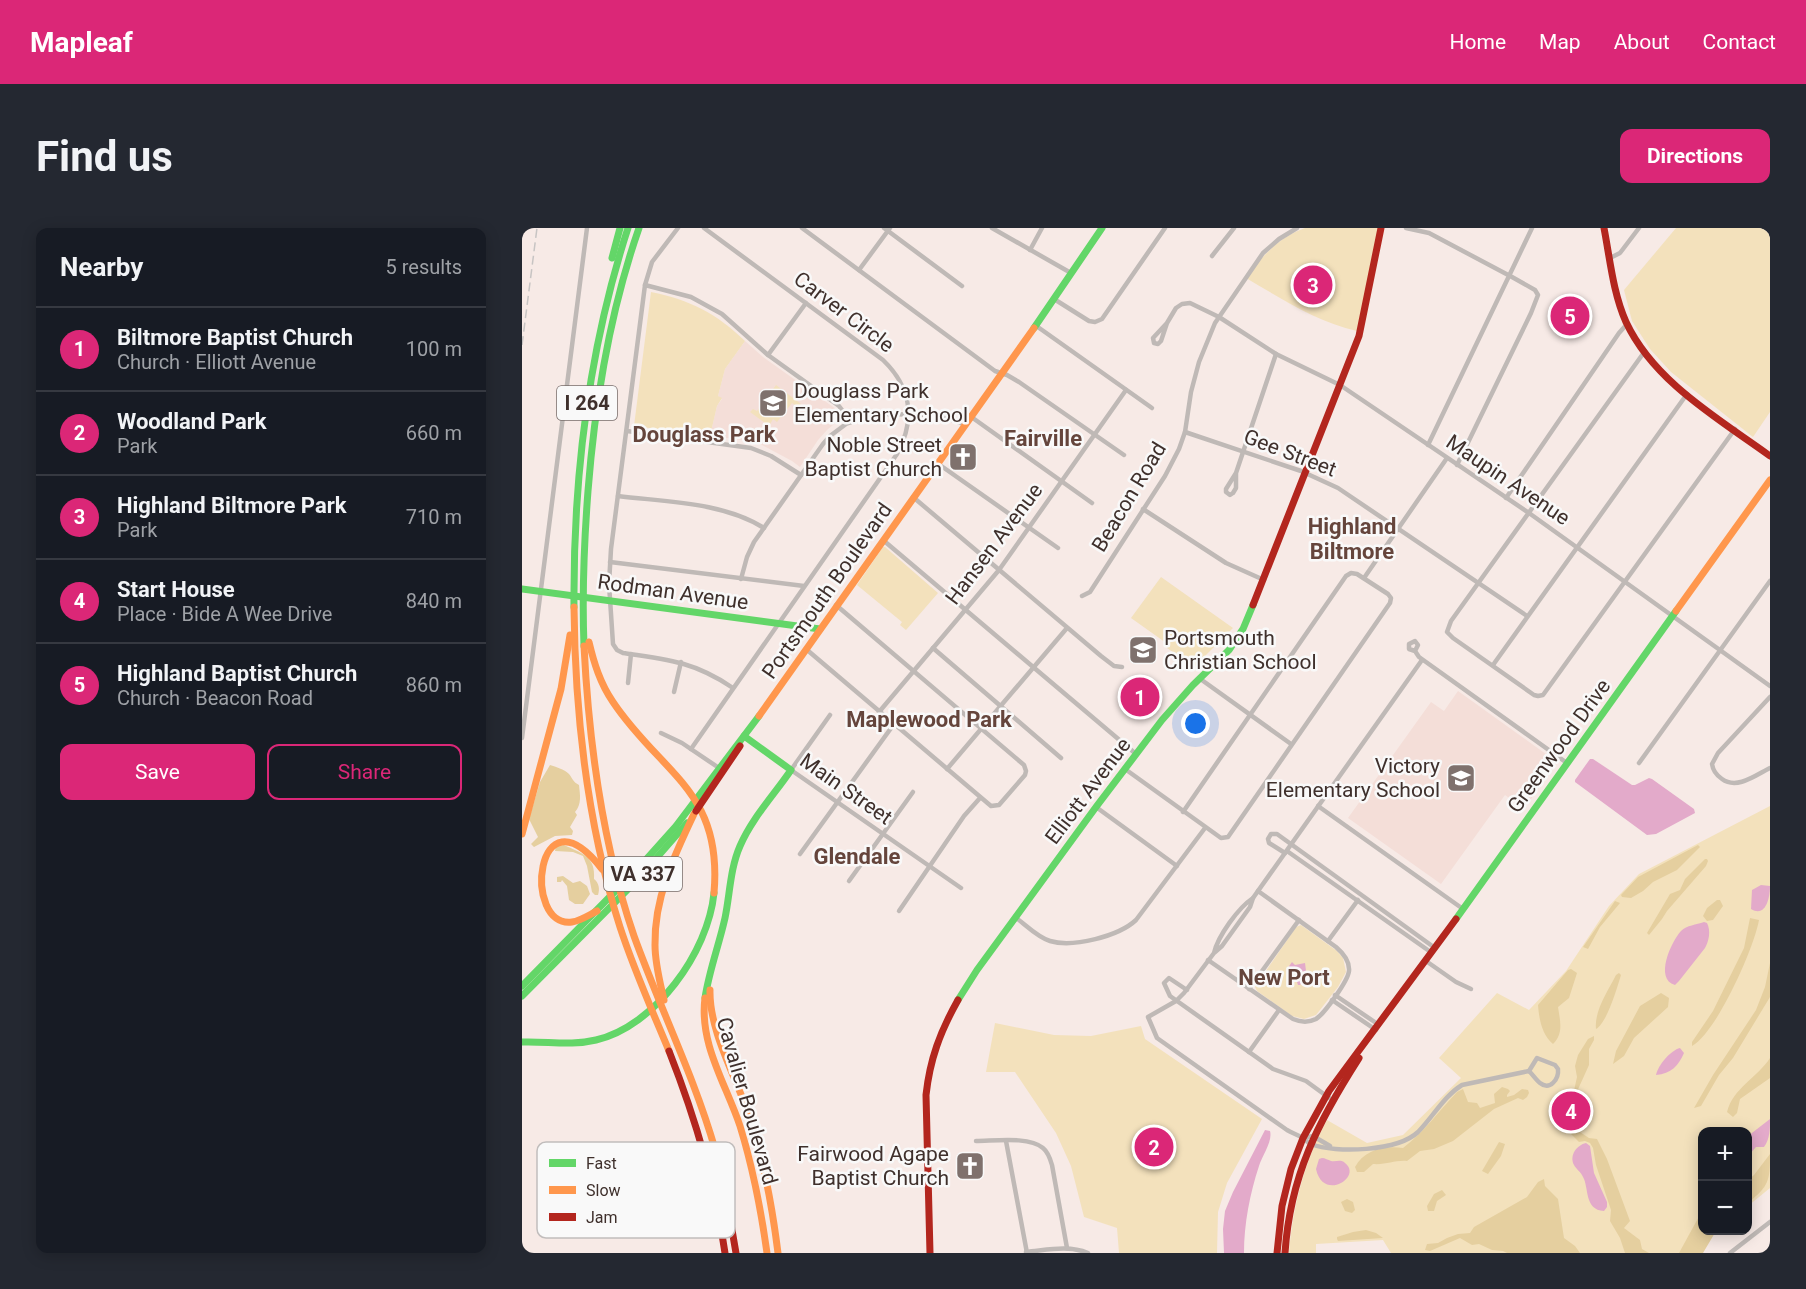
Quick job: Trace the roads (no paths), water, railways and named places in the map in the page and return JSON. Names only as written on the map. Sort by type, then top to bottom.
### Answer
[{"type":"main road","points":[[597,339],[601,306],[620,228]]},
{"type":"main road","name":"I 264","points":[[628,228],[610,284],[597,339],[582,445],[576,514],[574,584],[576,690],[587,789],[604,872],[619,925],[694,1117],[702,1142]]},
{"type":"main road","name":"I 264","points":[[639,228],[627,262],[605,353],[596,405],[587,493],[584,609],[586,686],[599,796],[626,912],[656,985]]},
{"type":"main road","points":[[627,262],[644,228]]},
{"type":"main road","name":"Portsmouth Boulevard","points":[[522,986],[659,845],[744,736],[1102,228]]},
{"type":"main road","name":"Elliott Avenue","points":[[930,1253],[926,1095],[929,1069],[940,1035],[957,1001],[1014,917],[1136,754],[1179,700],[1237,639],[1248,619],[1362,325],[1381,228]]},
{"type":"main road","points":[[1604,228],[1620,303],[1627,324],[1645,351],[1687,394],[1770,456]]},
{"type":"main road","name":"Greenwood Drive","points":[[1277,1253],[1279,1226],[1288,1181],[1303,1138],[1377,1028],[1770,480]]},
{"type":"main road","name":"Rodman Avenue","points":[[522,589],[820,629]]},
{"type":"main road","points":[[522,834],[561,689],[574,609]]},
{"type":"main road","points":[[522,1042],[573,1043],[605,1038],[635,1024],[653,1010],[668,992],[698,948],[711,911],[716,874],[713,844],[708,825],[685,784],[625,720],[609,698],[593,662],[584,609]]},
{"type":"main road","name":"Portsmouth Boulevard","points":[[522,996],[668,847],[694,814],[740,747],[744,736]]},
{"type":"main road","name":"Main Street","points":[[744,736],[791,770]]},
{"type":"main road","name":"Cavalier Boulevard","points":[[767,1253],[761,1210],[750,1161],[735,1109],[710,1048],[705,1029],[704,1008],[725,917],[734,865],[751,828],[791,770]]},
{"type":"main road","points":[[694,814],[674,856],[659,897],[654,939],[656,985],[699,1100],[712,1142]]},
{"type":"main road","points":[[541,848],[560,841],[578,844],[589,852],[604,872]]},
{"type":"main road","points":[[544,918],[557,922],[572,922],[597,910]]},
{"type":"main road","name":"Cavalier Boulevard","points":[[714,958],[710,1004],[712,1022],[759,1147],[770,1197],[778,1253]]},
{"type":"main road","name":"Greenwood Drive","points":[[1285,1253],[1291,1203],[1301,1166],[1329,1098]]},
{"type":"main road","name":"I 264","points":[[723,1238],[725,1253]]},
{"type":"main road","points":[[734,1238],[736,1253]]},
{"type":"street","points":[[522,738],[587,228]]},
{"type":"street","points":[[678,228],[652,262],[645,285],[610,562],[610,601],[615,647],[620,652],[681,662],[711,674],[734,688]]},
{"type":"street","name":"Carver Circle","points":[[691,749],[897,454],[904,438],[909,415],[904,389],[883,360],[704,228]]},
{"type":"street","points":[[802,228],[995,371],[1019,382],[1124,455]]},
{"type":"street","points":[[992,228],[1071,273]]},
{"type":"street","points":[[1030,250],[1042,228]]},
{"type":"street","points":[[1054,299],[1089,321],[1102,320],[1165,228]]},
{"type":"street","points":[[1212,256],[1234,228]]},
{"type":"street","name":"Beacon Road","points":[[1082,596],[1089,592],[1172,463],[1185,432],[1191,392],[1199,362],[1219,317],[1263,253],[1279,239],[1297,228]]},
{"type":"street","points":[[1406,228],[1429,234],[1535,290],[1538,295],[1457,465]]},
{"type":"street","points":[[1428,445],[1532,228]]},
{"type":"street","points":[[1610,258],[1620,253],[1639,228]]},
{"type":"street","points":[[859,270],[888,229],[962,286]]},
{"type":"street","points":[[645,285],[691,297],[711,307],[735,324],[768,355],[839,406],[851,422]]},
{"type":"street","name":"Maupin Avenue","points":[[1167,323],[1178,306],[1186,302],[1195,305],[1219,317],[1276,354],[1340,385],[1529,513],[1770,686]]},
{"type":"street","points":[[768,355],[806,303]]},
{"type":"street","points":[[1506,498],[1627,324]]},
{"type":"street","points":[[1035,325],[1152,408]]},
{"type":"street","points":[[1645,351],[1451,621],[1447,632],[1453,638],[1534,695],[1543,695],[1734,429]]},
{"type":"street","points":[[1236,473],[1276,354]]},
{"type":"street","name":"Hansen Avenue","points":[[879,712],[999,570],[1126,390]]},
{"type":"street","points":[[1493,665],[1687,394]]},
{"type":"street","points":[[741,579],[747,557],[764,528],[830,436],[851,422],[875,415],[941,417],[964,424]]},
{"type":"street","points":[[970,417],[1092,503]]},
{"type":"street","points":[[627,431],[751,448],[771,456],[801,475]]},
{"type":"street","name":"Gee Street","points":[[1185,432],[1306,472],[1354,498],[1527,616]]},
{"type":"street","points":[[1364,578],[1447,458]]},
{"type":"street","points":[[937,463],[1058,548]]},
{"type":"street","points":[[618,496],[722,509],[742,516],[764,528]]},
{"type":"street","points":[[913,497],[1067,628],[1114,666],[1122,668]]},
{"type":"street","points":[[1143,509],[1226,563],[1264,580]]},
{"type":"street","points":[[883,540],[1136,754]]},
{"type":"street","points":[[610,562],[804,586]]},
{"type":"street","points":[[1125,769],[1183,812],[1205,828],[1221,838],[1228,837],[1390,603],[1391,598],[1388,594],[1354,573],[1346,576],[1183,812]]},
{"type":"street","points":[[1640,763],[1770,581]]},
{"type":"street","points":[[806,649],[990,806],[999,805],[1025,775],[1024,765],[836,605]]},
{"type":"street","points":[[947,770],[1067,628]]},
{"type":"street","points":[[933,648],[1061,758]]},
{"type":"street","points":[[1415,651],[1422,660],[1567,763]]},
{"type":"street","points":[[628,683],[631,654]]},
{"type":"street","points":[[1422,660],[1220,948],[1177,1000],[1148,1017],[1157,1038],[1284,1128],[1303,1138],[1342,1150],[1357,1150],[1406,1140],[1417,1132],[1462,1085],[1529,1071],[1537,1058],[1555,1065],[1559,1073],[1555,1082],[1547,1086],[1539,1082],[1529,1071]]},
{"type":"street","points":[[674,692],[681,662]]},
{"type":"street","points":[[1199,678],[1292,744]]},
{"type":"street","points":[[1770,697],[1712,764],[1719,777],[1726,782],[1736,784],[1770,768]]},
{"type":"street","name":"Cavalier Boulevard","points":[[791,770],[830,715]]},
{"type":"street","points":[[800,854],[894,724]]},
{"type":"street","points":[[661,733],[691,749],[719,768]]},
{"type":"street","name":"Main Street","points":[[791,770],[961,888]]},
{"type":"street","points":[[849,881],[913,792]]},
{"type":"street","points":[[899,911],[964,816],[980,798]]},
{"type":"street","points":[[1318,806],[1463,909]]},
{"type":"street","points":[[1096,807],[1177,866]]},
{"type":"street","points":[[1014,917],[1039,935],[1055,942],[1077,942],[1126,928],[1136,920],[1205,828]]},
{"type":"street","points":[[1278,834],[1434,950],[1269,843],[1270,836],[1278,834]]},
{"type":"street","points":[[1208,960],[1279,1010],[1301,1022],[1309,1022],[1320,1016],[1334,997],[1346,980],[1349,969],[1342,952],[1258,891]]},
{"type":"street","points":[[1328,941],[1362,895]]},
{"type":"street","points":[[1249,989],[1299,920]]},
{"type":"street","points":[[1426,961],[1456,982],[1471,989]]},
{"type":"street","points":[[1187,990],[1170,979],[1164,983],[1168,993],[1273,1069],[1302,1079],[1329,1098]]},
{"type":"street","points":[[1334,997],[1377,1028]]},
{"type":"street","points":[[1249,1052],[1279,1010]]},
{"type":"street","points":[[710,1048],[720,1042]]},
{"type":"street","points":[[976,1141],[1028,1140],[1043,1148],[1049,1155],[1067,1248]]},
{"type":"street","points":[[1006,1141],[1027,1252],[1077,1248],[1088,1253]]},
{"type":"street","points":[[1730,1253],[1770,1222]]},
{"type":"railway","points":[[522,345],[537,228]]},
{"type":"place","name":"Highland Biltmore Park","points":[[1313,285]]},
{"type":"place","name":"Highland Baptist Church","points":[[1570,316]]},
{"type":"place","name":"Douglass Park Elementary School","points":[[773,403]]},
{"type":"place","name":"Noble Street Baptist Church","points":[[963,457]]},
{"type":"place","name":"Portsmouth Christian School","points":[[1143,650]]},
{"type":"place","name":"Biltmore Baptist Church","points":[[1140,697]]},
{"type":"place","name":"Victory Elementary School","points":[[1461,778]]},
{"type":"place","name":"Start House","points":[[1571,1111]]},
{"type":"place","name":"Woodland Park","points":[[1154,1147]]},
{"type":"place","name":"Fairwood Agape Baptist Church","points":[[970,1166]]},
{"type":"district","name":"Douglass Park","points":[[704,434]]},
{"type":"district","name":"Fairville","points":[[1043,438]]},
{"type":"district","name":"Highland Biltmore","points":[[1352,538]]},
{"type":"district","name":"Maplewood Park","points":[[929,719]]},
{"type":"district","name":"Glendale","points":[[857,856]]},
{"type":"district","name":"New Port","points":[[1284,977]]}]
